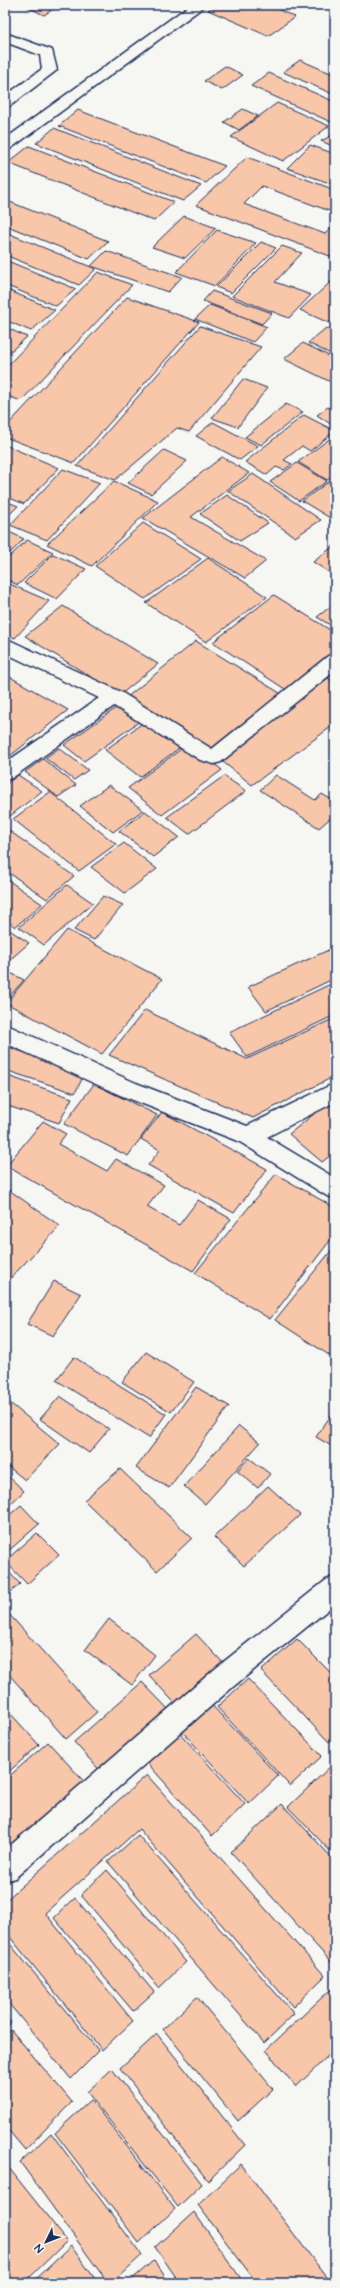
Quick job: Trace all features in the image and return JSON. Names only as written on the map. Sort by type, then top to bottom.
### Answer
[{"type":"street","points":[[5,146],[199,5]]},
{"type":"street","points":[[5,37],[47,53],[50,70],[5,103]]},
{"type":"street","points":[[5,645],[114,697],[207,755],[214,757],[335,661]]},
{"type":"street","points":[[5,773],[114,697]]},
{"type":"street","points":[[5,1033],[128,1089],[248,1136],[335,1189]]},
{"type":"street","points":[[248,1136],[335,1092]]},
{"type":"street","points":[[5,1868],[225,1677],[335,1588]]},
{"type":"building","points":[[23,5],[55,5],[58,6],[44,15]]},
{"type":"building","points":[[215,5],[268,5],[295,17],[268,36],[208,10]]},
{"type":"building","points":[[300,60],[335,75],[335,95],[283,72]]},
{"type":"building","points":[[225,66],[243,75],[222,90],[204,81]]},
{"type":"building","points":[[269,73],[335,102],[335,119],[331,122],[251,86]]},
{"type":"building","points":[[277,103],[329,126],[283,161],[231,137]]},
{"type":"building","points":[[243,109],[258,116],[239,130],[224,122]]},
{"type":"building","points":[[78,110],[225,166],[206,183],[59,126]]},
{"type":"building","points":[[54,128],[201,186],[183,201],[36,143]]},
{"type":"building","points":[[335,134],[335,147],[321,141]]},
{"type":"building","points":[[310,145],[335,154],[335,185],[287,168]]},
{"type":"building","points":[[29,146],[174,202],[154,221],[8,163]]},
{"type":"building","points":[[247,157],[335,190],[335,213],[262,186],[244,204],[325,234],[335,224],[335,258],[196,205]]},
{"type":"building","points":[[5,200],[108,241],[89,259],[5,225]]},
{"type":"building","points":[[184,216],[216,228],[185,258],[152,247]]},
{"type":"building","points":[[217,230],[256,243],[215,286],[176,272]]},
{"type":"building","points":[[5,232],[96,269],[79,285],[5,255]]},
{"type":"building","points":[[261,242],[276,248],[231,293],[216,287]]},
{"type":"building","points":[[282,246],[302,253],[275,282],[311,295],[289,318],[232,296]]},
{"type":"building","points":[[106,251],[182,277],[168,292],[91,266]]},
{"type":"building","points":[[5,260],[76,289],[56,306],[5,285]]},
{"type":"building","points":[[98,272],[132,285],[21,401],[5,395],[5,368]]},
{"type":"building","points":[[335,278],[335,317],[329,323],[300,310]]},
{"type":"building","points":[[5,289],[55,310],[31,331],[5,320]]},
{"type":"building","points":[[212,291],[272,313],[262,324],[203,301]]},
{"type":"building","points":[[127,297],[199,322],[74,463],[5,437],[5,428]]},
{"type":"building","points":[[210,305],[267,327],[253,342],[195,319]]},
{"type":"building","points":[[200,326],[261,347],[189,432],[177,428],[115,480],[77,466]]},
{"type":"building","points":[[5,327],[27,337],[5,356]]},
{"type":"building","points":[[326,328],[335,332],[335,356],[308,343]]},
{"type":"building","points":[[303,343],[335,359],[335,384],[284,359]]},
{"type":"building","points":[[243,379],[267,388],[238,427],[212,418]]},
{"type":"building","points":[[286,404],[303,412],[261,445],[245,437]]},
{"type":"building","points":[[328,407],[335,412],[335,427],[317,415]]},
{"type":"building","points":[[304,415],[335,431],[310,451],[302,446],[284,460],[292,464],[284,470],[276,467],[267,475],[245,462]]},
{"type":"building","points":[[213,422],[258,446],[240,460],[196,436]]},
{"type":"building","points":[[335,435],[335,474],[327,480],[298,462]]},
{"type":"building","points":[[5,445],[59,468],[24,504],[5,496]]},
{"type":"building","points":[[164,450],[187,461],[151,494],[128,483]]},
{"type":"building","points":[[222,457],[249,473],[191,517],[266,561],[245,578],[143,518]]},
{"type":"building","points":[[297,463],[327,481],[299,501],[270,482]]},
{"type":"building","points":[[63,469],[100,483],[47,540],[10,525]]},
{"type":"building","points":[[253,474],[321,520],[295,537],[228,491]]},
{"type":"building","points":[[335,477],[335,521],[302,501]]},
{"type":"building","points":[[114,481],[158,501],[92,566],[47,544]]},
{"type":"building","points":[[227,495],[268,523],[240,541],[200,514]]},
{"type":"building","points":[[5,501],[18,506],[5,519]]},
{"type":"building","points":[[143,523],[201,559],[145,599],[95,566]]},
{"type":"building","points":[[5,530],[24,539],[5,558]]},
{"type":"building","points":[[27,540],[53,552],[18,585],[5,579],[5,561]]},
{"type":"building","points":[[335,545],[335,576],[313,562]]},
{"type":"building","points":[[53,554],[86,569],[57,599],[24,583]]},
{"type":"building","points":[[208,558],[267,597],[206,642],[146,603]]},
{"type":"building","points":[[5,582],[49,601],[15,638],[5,634]]},
{"type":"building","points":[[274,595],[335,633],[335,657],[291,693],[213,642]]},
{"type":"building","points":[[335,603],[335,628],[317,617]]},
{"type":"building","points":[[63,606],[158,664],[120,695],[25,636]]},
{"type":"building","points":[[196,641],[283,695],[215,754],[126,698]]},
{"type":"building","points":[[5,674],[68,710],[5,760]]},
{"type":"building","points":[[328,678],[335,683],[335,724],[252,785],[218,758]]},
{"type":"building","points":[[119,706],[140,721],[84,761],[64,745]]},
{"type":"building","points":[[147,720],[182,746],[140,777],[105,750]]},
{"type":"building","points":[[188,744],[222,770],[162,815],[128,788]]},
{"type":"building","points":[[59,748],[88,770],[74,780],[45,758]]},
{"type":"building","points":[[43,759],[76,785],[58,797],[25,772]]},
{"type":"building","points":[[18,775],[42,791],[5,820],[5,785]]},
{"type":"building","points":[[276,775],[315,800],[322,794],[335,802],[335,814],[319,828],[260,790]]},
{"type":"building","points":[[224,776],[246,791],[189,834],[167,817]]},
{"type":"building","points":[[109,785],[143,810],[113,832],[80,806]]},
{"type":"building","points":[[50,792],[116,844],[79,871],[13,819]]},
{"type":"building","points":[[145,811],[179,837],[153,857],[119,831]]},
{"type":"building","points":[[5,828],[74,876],[47,899],[5,870]]},
{"type":"building","points":[[124,843],[157,869],[125,893],[91,867]]},
{"type":"building","points":[[5,878],[42,904],[15,927],[5,919]]},
{"type":"building","points":[[67,885],[93,903],[44,945],[19,927]]},
{"type":"building","points":[[103,896],[123,905],[94,940],[74,930]]},
{"type":"building","points":[[5,927],[29,943],[5,964]]},
{"type":"building","points":[[67,930],[162,979],[102,1054],[6,1003]]},
{"type":"building","points":[[335,947],[335,978],[266,1011],[248,987]]},
{"type":"building","points":[[5,970],[24,980],[5,1001]]},
{"type":"building","points":[[335,982],[335,1015],[247,1057],[229,1032]]},
{"type":"building","points":[[145,1010],[247,1059],[335,1018],[335,1076],[253,1118],[109,1055]]},
{"type":"building","points":[[5,1046],[85,1073],[75,1093],[5,1070]]},
{"type":"building","points":[[5,1075],[72,1098],[59,1123],[5,1105]]},
{"type":"building","points":[[94,1084],[157,1115],[128,1156],[64,1124]]},
{"type":"building","points":[[335,1097],[335,1152],[322,1162],[289,1134]]},
{"type":"building","points":[[162,1112],[267,1169],[234,1213],[148,1165],[160,1150],[141,1139]]},
{"type":"building","points":[[43,1121],[66,1134],[58,1144],[107,1171],[116,1159],[164,1185],[147,1207],[179,1225],[198,1200],[231,1219],[193,1271],[6,1166]]},
{"type":"building","points":[[276,1174],[335,1208],[335,1234],[270,1319],[195,1273]]},
{"type":"building","points":[[9,1190],[60,1226],[5,1284],[5,1194]]},
{"type":"building","points":[[335,1246],[335,1359],[275,1320]]},
{"type":"building","points":[[54,1281],[81,1294],[53,1336],[27,1324]]},
{"type":"building","points":[[146,1352],[194,1382],[171,1412],[122,1382]]},
{"type":"building","points":[[74,1357],[166,1414],[149,1438],[56,1380]]},
{"type":"building","points":[[196,1387],[229,1406],[169,1488],[136,1468]]},
{"type":"building","points":[[60,1396],[109,1429],[89,1453],[40,1419]]},
{"type":"building","points":[[5,1399],[60,1444],[25,1480],[5,1464]]},
{"type":"building","points":[[334,1411],[335,1412],[335,1448],[316,1437]]},
{"type":"building","points":[[239,1426],[260,1443],[205,1504],[184,1486]]},
{"type":"building","points":[[249,1458],[270,1474],[258,1488],[237,1471]]},
{"type":"building","points":[[120,1469],[192,1538],[157,1571],[84,1500]]},
{"type":"building","points":[[5,1473],[24,1491],[5,1509]]},
{"type":"building","points":[[268,1486],[300,1515],[244,1566],[214,1537]]},
{"type":"building","points":[[21,1505],[39,1524],[5,1554],[5,1519]]},
{"type":"building","points":[[37,1533],[59,1555],[27,1584],[5,1561]]},
{"type":"building","points":[[5,1568],[20,1584],[5,1597]]},
{"type":"building","points":[[8,1613],[97,1712],[66,1739],[5,1670],[5,1616]]},
{"type":"building","points":[[109,1619],[155,1655],[132,1685],[85,1650]]},
{"type":"building","points":[[196,1634],[229,1669],[182,1711],[149,1675]]},
{"type":"building","points":[[297,1639],[335,1677],[335,1736],[329,1742],[261,1671]]},
{"type":"building","points":[[248,1679],[322,1756],[290,1786],[217,1707]]},
{"type":"building","points":[[142,1682],[172,1713],[103,1774],[74,1742]]},
{"type":"building","points":[[207,1700],[278,1776],[249,1804],[178,1727]]},
{"type":"building","points":[[10,1713],[39,1745],[5,1775],[5,1717]]},
{"type":"building","points":[[175,1728],[245,1804],[212,1836],[142,1757]]},
{"type":"building","points":[[48,1742],[89,1787],[5,1859],[5,1780]]},
{"type":"building","points":[[335,1762],[335,1856],[288,1807]]},
{"type":"building","points":[[147,1775],[325,1976],[293,2007],[139,1829],[45,1913],[133,2021],[102,2050],[5,1931],[5,1901]]},
{"type":"building","points":[[282,1804],[335,1861],[335,1962],[333,1964],[231,1852]]},
{"type":"building","points":[[138,1835],[294,2014],[264,2043],[108,1862]]},
{"type":"building","points":[[107,1870],[186,1962],[159,1988],[81,1895]]},
{"type":"building","points":[[75,1898],[154,1992],[133,2011],[54,1918]]},
{"type":"building","points":[[5,1938],[99,2051],[71,2079],[5,1999]]},
{"type":"building","points":[[331,1989],[335,1994],[335,2049],[296,2087],[266,2050]]},
{"type":"building","points":[[197,1997],[273,2089],[238,2121],[163,2029]]},
{"type":"building","points":[[5,2016],[11,2023],[5,2029]]},
{"type":"building","points":[[11,2030],[72,2102],[25,2150],[5,2126],[5,2035]]},
{"type":"building","points":[[157,2034],[245,2145],[208,2181],[120,2068]]},
{"type":"building","points":[[112,2069],[202,2184],[178,2207],[87,2092]]},
{"type":"building","points":[[91,2100],[175,2209],[139,2243],[55,2133]]},
{"type":"building","points":[[51,2133],[142,2255],[112,2283],[108,2283],[20,2162]]},
{"type":"building","points":[[5,2163],[67,2241],[24,2283],[5,2283]]},
{"type":"building","points":[[241,2164],[331,2283],[257,2283],[198,2205]]},
{"type":"building","points":[[194,2212],[244,2283],[180,2283],[155,2247]]},
{"type":"building","points":[[71,2246],[98,2283],[32,2283]]},
{"type":"building","points":[[154,2260],[169,2283],[128,2283]]}]
